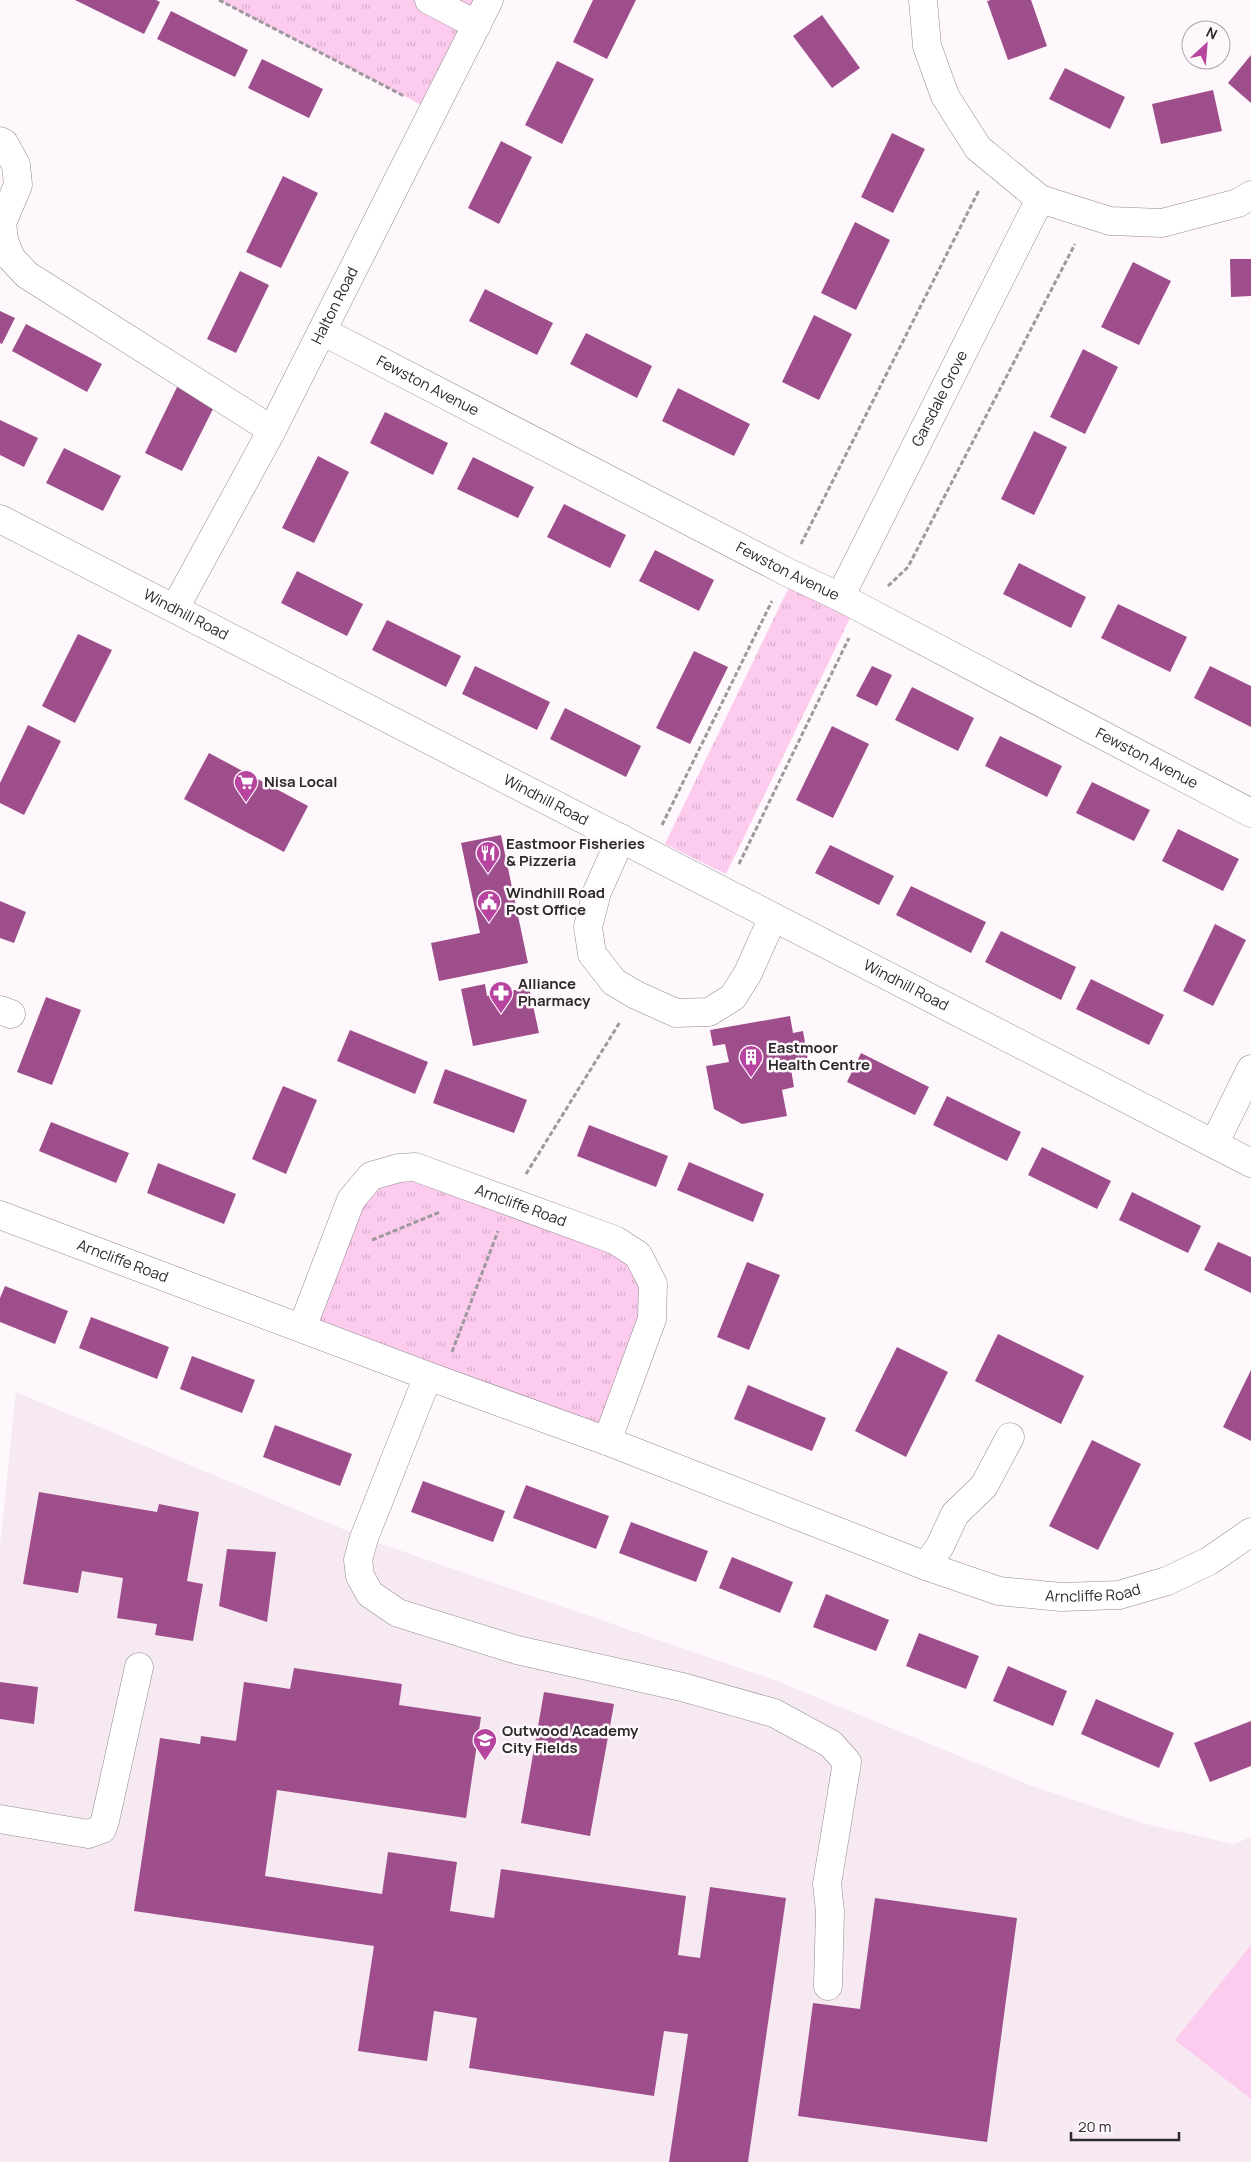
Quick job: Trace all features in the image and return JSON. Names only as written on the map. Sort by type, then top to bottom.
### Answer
[{"type":"street","points":[[429,0],[477,25]]},
{"type":"street","name":"Halton Road","points":[[175,608],[272,430],[489,0]]},
{"type":"street","points":[[923,0],[927,46],[945,96],[978,148],[1040,198],[1110,221],[1162,223],[1238,203],[1251,195]]},
{"type":"street","points":[[0,141],[4,143],[16,165],[18,185],[2,223],[4,240],[12,258],[27,275],[272,430]]},
{"type":"street","name":"Garsdale Grove","points":[[852,603],[1040,198]]},
{"type":"street","name":"Fewston Avenue","points":[[322,331],[787,572],[852,603],[1251,813]]},
{"type":"street","name":"Windhill Road","points":[[0,519],[1251,1163]]},
{"type":"street","points":[[620,838],[597,892],[588,927],[592,954],[614,982],[636,995],[676,1013],[709,1012],[733,997],[748,973],[773,917]]},
{"type":"street","points":[[1214,1144],[1251,1069]]},
{"type":"street","name":"Arncliffe Road","points":[[302,1328],[351,1200],[371,1176],[398,1168],[415,1167],[615,1240],[638,1255],[653,1284],[652,1319],[607,1441]]},
{"type":"street","name":"Arncliffe Road","points":[[0,1215],[428,1376],[607,1441],[926,1566],[999,1591],[1061,1597],[1119,1595],[1167,1580],[1209,1561],[1251,1532]]},
{"type":"street","points":[[428,1376],[364,1538],[358,1560],[360,1576],[370,1594],[398,1613],[517,1650],[682,1687],[774,1712],[831,1744],[848,1762],[827,1884],[830,1911],[828,1986]]},
{"type":"street","points":[[926,1566],[940,1546],[955,1514],[984,1486],[1010,1436]]},
{"type":"street","points":[[0,1819],[88,1834],[102,1829],[139,1668]]},
{"type":"path","points":[[219,0],[433,111]]},
{"type":"path","points":[[649,853],[787,572],[994,161]]},
{"type":"path","points":[[725,892],[852,603],[908,566],[1090,214]]},
{"type":"path","points":[[329,1257],[487,1193]]},
{"type":"shaded area","name":"Outwood Academy City Fields","points":[[16,1392],[364,1538],[777,1681],[1032,1786],[1146,1824],[1234,1844],[1251,1837],[1251,2162],[0,2162],[0,1545]]},
{"type":"green space","points":[[219,0],[489,0],[433,111]]},
{"type":"green space","points":[[791,583],[853,612],[726,874],[665,844]]},
{"type":"green space","points":[[399,1168],[615,1240],[653,1284],[607,1441],[302,1328],[351,1200]]},
{"type":"green space","points":[[1251,1945],[1251,2099],[1175,2040]]},
{"type":"building","points":[[75,0],[156,0],[160,2],[144,34]]},
{"type":"building","points":[[593,0],[636,0],[607,59],[573,42]]},
{"type":"building","points":[[1031,0],[1047,46],[1008,60],[987,1]]},
{"type":"building","points":[[171,11],[248,50],[235,77],[157,39]]},
{"type":"building","points":[[822,15],[860,68],[832,88],[793,36]]},
{"type":"building","points":[[1251,55],[1251,103],[1228,83]]},
{"type":"building","points":[[262,59],[323,89],[309,118],[248,88]]},
{"type":"building","points":[[557,61],[594,79],[562,144],[525,125]]},
{"type":"building","points":[[1065,68],[1125,97],[1110,129],[1049,99]]},
{"type":"building","points":[[1213,90],[1222,131],[1161,144],[1152,104]]},
{"type":"building","points":[[892,133],[925,149],[893,213],[861,197]]},
{"type":"building","points":[[501,141],[532,157],[499,224],[468,208]]},
{"type":"building","points":[[283,176],[318,193],[281,268],[246,252]]},
{"type":"building","points":[[855,222],[890,240],[856,310],[821,293]]},
{"type":"building","points":[[1230,259],[1251,259],[1251,296],[1231,297]]},
{"type":"building","points":[[1133,262],[1171,281],[1139,345],[1101,327]]},
{"type":"building","points":[[240,271],[269,285],[236,353],[207,339]]},
{"type":"building","points":[[485,289],[553,323],[537,355],[469,321]]},
{"type":"building","points":[[0,311],[15,318],[2,344],[0,343]]},
{"type":"building","points":[[814,315],[852,334],[819,400],[782,382]]},
{"type":"building","points":[[26,324],[102,364],[87,392],[12,351]]},
{"type":"building","points":[[586,333],[652,366],[637,398],[570,364]]},
{"type":"building","points":[[1083,349],[1118,367],[1085,434],[1050,417]]},
{"type":"building","points":[[180,381],[218,399],[182,471],[145,453]]},
{"type":"building","points":[[678,388],[750,424],[734,456],[662,421]]},
{"type":"building","points":[[385,412],[448,443],[433,475],[370,443]]},
{"type":"building","points":[[0,420],[38,438],[24,467],[0,455]]},
{"type":"building","points":[[1034,431],[1067,447],[1034,515],[1001,499]]},
{"type":"building","points":[[64,448],[121,476],[103,511],[46,483]]},
{"type":"building","points":[[318,456],[349,472],[314,543],[282,528]]},
{"type":"building","points":[[473,457],[534,487],[518,518],[457,489]]},
{"type":"building","points":[[564,504],[626,535],[610,568],[547,537]]},
{"type":"building","points":[[655,550],[714,580],[699,611],[639,581]]},
{"type":"building","points":[[1019,563],[1086,597],[1071,628],[1003,594]]},
{"type":"building","points":[[297,571],[363,604],[347,636],[281,603]]},
{"type":"building","points":[[1118,604],[1187,637],[1170,672],[1101,638]]},
{"type":"building","points":[[387,620],[461,656],[446,687],[372,650]]},
{"type":"building","points":[[78,634],[112,650],[75,723],[42,706]]},
{"type":"building","points":[[694,651],[728,667],[690,744],[656,728]]},
{"type":"building","points":[[475,666],[550,702],[537,730],[462,694]]},
{"type":"building","points":[[872,666],[892,675],[877,706],[856,696]]},
{"type":"building","points":[[1210,666],[1251,686],[1251,727],[1194,698]]},
{"type":"building","points":[[912,687],[974,718],[958,751],[895,720]]},
{"type":"building","points":[[565,708],[641,746],[626,777],[550,739]]},
{"type":"building","points":[[28,725],[61,741],[24,815],[0,803],[0,783]]},
{"type":"building","points":[[832,726],[869,744],[833,818],[796,800]]},
{"type":"building","points":[[1000,736],[1062,766],[1047,797],[985,766]]},
{"type":"building","name":"Nisa Local","points":[[209,753],[308,806],[284,852],[184,799]]},
{"type":"building","points":[[1092,782],[1150,810],[1134,841],[1076,813]]},
{"type":"building","points":[[1178,829],[1239,859],[1223,891],[1162,861]]},
{"type":"building","points":[[501,835],[528,963],[439,981],[431,943],[480,933],[461,843]]},
{"type":"building","points":[[830,845],[894,876],[879,905],[815,873]]},
{"type":"building","points":[[911,886],[986,922],[971,953],[896,915]]},
{"type":"building","points":[[0,901],[26,912],[14,943],[0,938]]},
{"type":"building","points":[[1215,924],[1246,940],[1213,1006],[1183,991]]},
{"type":"building","points":[[1001,931],[1076,967],[1061,1000],[985,962]]},
{"type":"building","points":[[1091,979],[1164,1015],[1149,1045],[1076,1009]]},
{"type":"building","name":"Alliance Pharmacy","points":[[485,984],[487,996],[529,987],[539,1033],[473,1046],[461,989]]},
{"type":"building","points":[[46,997],[81,1010],[52,1085],[17,1072]]},
{"type":"building","name":"Eastmoor Health Centre","points":[[790,1016],[793,1033],[803,1031],[809,1066],[791,1069],[794,1087],[782,1090],[787,1116],[742,1124],[714,1109],[706,1066],[729,1062],[725,1044],[713,1046],[710,1030]]},
{"type":"building","points":[[350,1030],[428,1062],[415,1094],[337,1061]]},
{"type":"building","points":[[861,1053],[929,1087],[915,1115],[847,1082]]},
{"type":"building","points":[[445,1069],[527,1100],[514,1133],[433,1103]]},
{"type":"building","points":[[283,1086],[317,1100],[286,1174],[252,1159]]},
{"type":"building","points":[[947,1096],[1021,1132],[1007,1161],[933,1125]]},
{"type":"building","points":[[51,1122],[129,1153],[116,1183],[39,1151]]},
{"type":"building","points":[[589,1125],[668,1156],[656,1187],[577,1156]]},
{"type":"building","points":[[1042,1147],[1111,1181],[1097,1209],[1028,1175]]},
{"type":"building","points":[[689,1162],[764,1194],[753,1222],[677,1190]]},
{"type":"building","points":[[158,1163],[236,1194],[224,1224],[147,1193]]},
{"type":"building","points":[[1132,1192],[1201,1226],[1188,1253],[1119,1220]]},
{"type":"building","points":[[1218,1242],[1251,1257],[1251,1293],[1204,1270]]},
{"type":"building","points":[[747,1262],[780,1275],[749,1350],[717,1337]]},
{"type":"building","points":[[5,1286],[68,1311],[55,1344],[0,1322],[0,1298]]},
{"type":"building","points":[[91,1317],[169,1347],[157,1379],[79,1348]]},
{"type":"building","points":[[998,1334],[1084,1376],[1061,1424],[975,1381]]},
{"type":"building","points":[[897,1347],[948,1372],[906,1457],[855,1431]]},
{"type":"building","points":[[192,1356],[255,1380],[242,1413],[180,1389]]},
{"type":"building","points":[[1251,1370],[1251,1441],[1223,1427]]},
{"type":"building","points":[[748,1385],[826,1418],[812,1451],[734,1419]]},
{"type":"building","points":[[275,1425],[352,1454],[340,1486],[263,1457]]},
{"type":"building","points":[[1092,1440],[1141,1464],[1098,1550],[1049,1526]]},
{"type":"building","points":[[423,1481],[505,1511],[493,1542],[411,1512]]},
{"type":"building","points":[[526,1485],[609,1516],[596,1549],[513,1518]]},
{"type":"building","points":[[39,1492],[157,1512],[159,1504],[199,1512],[187,1581],[203,1584],[193,1641],[155,1635],[157,1624],[117,1618],[123,1578],[82,1571],[78,1593],[23,1584]]},
{"type":"building","points":[[631,1522],[708,1551],[696,1582],[619,1553]]},
{"type":"building","points":[[227,1549],[276,1552],[267,1622],[219,1606]]},
{"type":"building","points":[[732,1557],[793,1582],[780,1613],[719,1588]]},
{"type":"building","points":[[826,1594],[889,1620],[876,1651],[813,1627]]},
{"type":"building","points":[[919,1633],[979,1656],[966,1689],[906,1666]]},
{"type":"building","points":[[1008,1666],[1067,1691],[1053,1726],[993,1701]]},
{"type":"building","points":[[294,1668],[402,1684],[399,1705],[481,1717],[466,1818],[277,1790],[265,1876],[382,1894],[388,1852],[457,1862],[450,1911],[494,1918],[501,1869],[686,1896],[678,1955],[700,1958],[710,1887],[786,1898],[748,2162],[669,2162],[688,2034],[664,2031],[654,2096],[469,2068],[477,2018],[434,2011],[427,2061],[358,2051],[374,1946],[134,1911],[160,1738],[200,1744],[201,1736],[236,1741],[244,1682],[290,1689]]},
{"type":"building","points":[[0,1682],[38,1687],[34,1724],[0,1719]]},
{"type":"building","points":[[544,1692],[614,1704],[590,1836],[521,1823]]},
{"type":"building","points":[[1096,1699],[1174,1733],[1159,1768],[1081,1734]]},
{"type":"building","points":[[1251,1721],[1251,1766],[1210,1782],[1194,1743]]},
{"type":"building","points":[[875,1898],[1017,1918],[987,2142],[798,2116],[813,2003],[860,2009]]},
{"type":"place","name":"Nisa Local","points":[[246,803]]},
{"type":"place","name":"Eastmoor Fisheries & Pizzeria","points":[[488,874]]},
{"type":"place","name":"Windhill Road Post Office","points":[[489,923]]},
{"type":"place","name":"Alliance Pharmacy","points":[[501,1014]]},
{"type":"place","name":"Eastmoor Health Centre","points":[[751,1078]]},
{"type":"place","name":"Outwood Academy City Fields","points":[[485,1761]]}]
